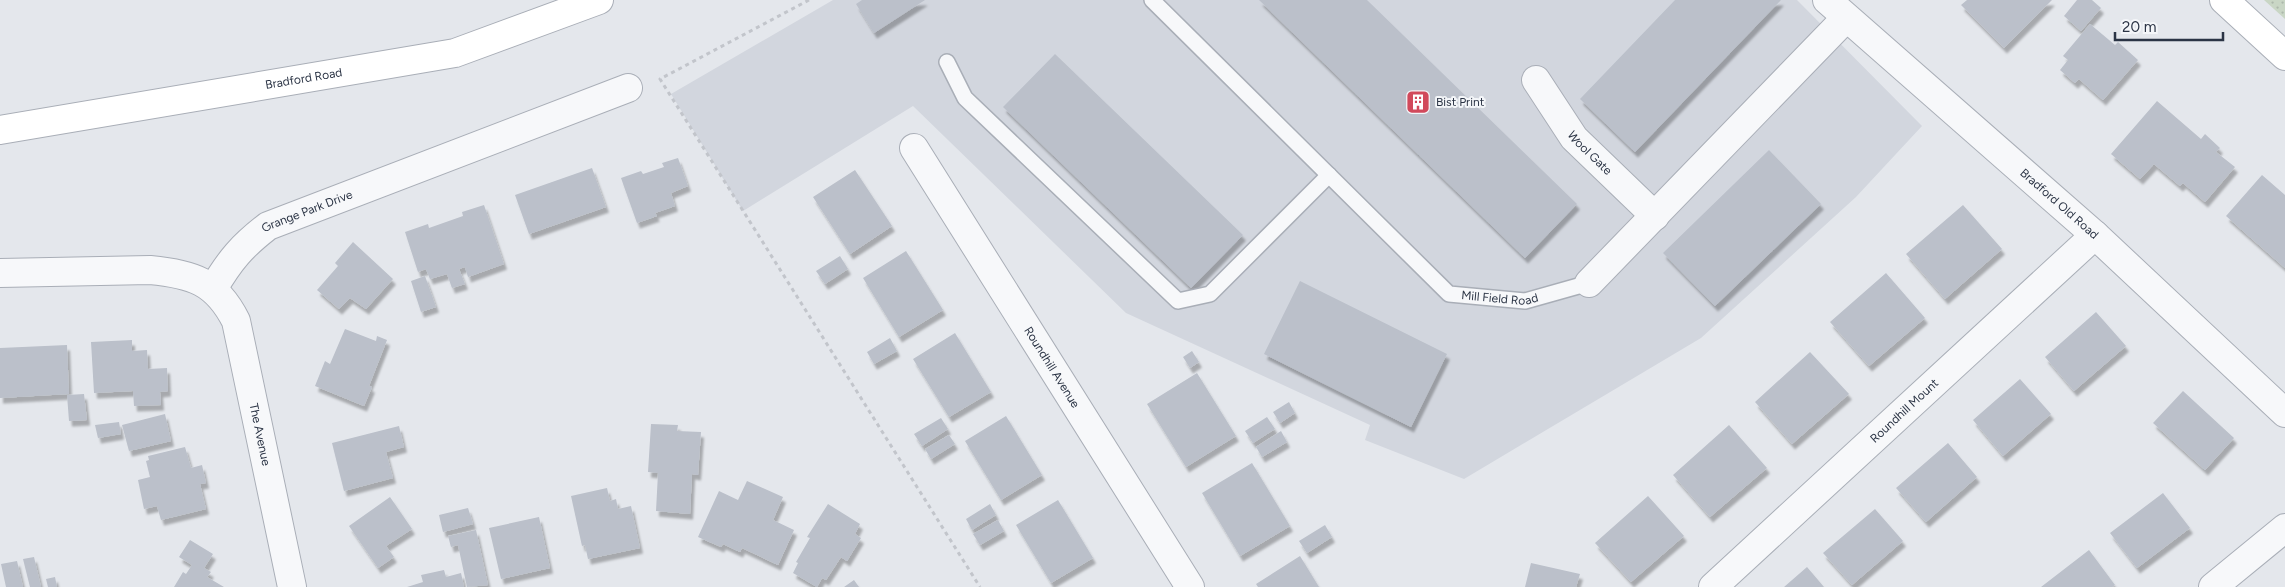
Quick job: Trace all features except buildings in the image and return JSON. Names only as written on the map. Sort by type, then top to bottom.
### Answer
[{"type":"main road","name":"Bradford Road","points":[[0,130],[455,53],[599,0]]},
{"type":"main road","points":[[2224,0],[2285,56]]},
{"type":"street","name":"Mill Field Road","points":[[1589,283],[1655,216],[1837,9]]},
{"type":"street","name":"Bradford Old Road","points":[[1837,9],[2095,235],[2285,414]]},
{"type":"street","name":"Wool Gate","points":[[1536,80],[1574,138],[1655,216]]},
{"type":"street","name":"Grange Park Drive","points":[[213,289],[227,266],[245,243],[268,226],[628,88]]},
{"type":"street","name":"Roundhill Avenue","points":[[914,148],[1190,587]]},
{"type":"street","name":"Roundhill Mount","points":[[1713,587],[2095,235]]},
{"type":"street","points":[[0,273],[150,270],[174,272],[198,279],[213,289]]},
{"type":"street","name":"The Avenue","points":[[213,289],[228,304],[236,321],[292,587]]},
{"type":"street","points":[[2213,587],[2285,528]]},
{"type":"lane","name":"Mill Field Road","points":[[1154,2],[1449,294],[1525,301],[1589,283]]},
{"type":"lane","points":[[947,62],[965,98],[1178,301],[1210,294],[1329,175]]},
{"type":"path","points":[[809,0],[660,79],[980,587]]},
{"type":"shaded area","points":[[833,0],[1797,0],[1922,126],[1856,197],[1701,338],[1464,479],[1365,440],[1370,425],[1126,313],[913,106],[743,211],[671,94]]},
{"type":"green space","points":[[2264,0],[2285,0],[2285,19]]},
{"type":"place","name":"Bist Print","points":[[1418,102]]}]
